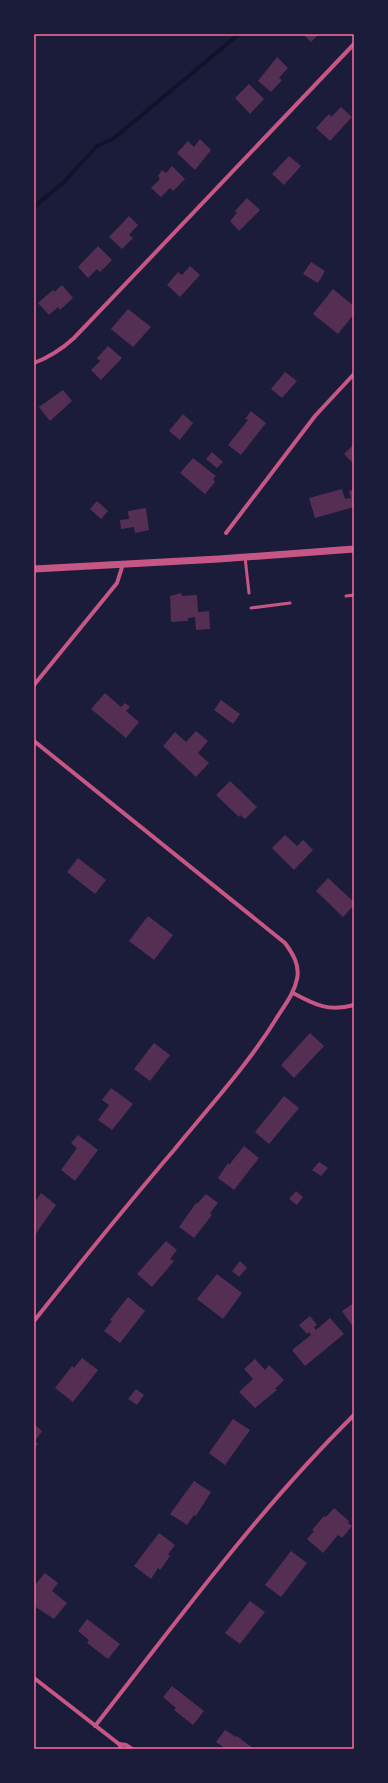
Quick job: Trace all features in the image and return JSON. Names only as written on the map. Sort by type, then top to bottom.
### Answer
[{"type":"street","points":[[34,363],[45,359],[62,349],[74,338],[354,44]]},
{"type":"street","points":[[226,533],[315,416],[354,374]]},
{"type":"street","points":[[34,569],[354,549]]},
{"type":"street","points":[[34,685],[117,583],[123,564]]},
{"type":"street","points":[[34,741],[285,943],[293,954],[297,965],[298,978],[293,993],[264,1038],[240,1071],[99,1239],[34,1321]]},
{"type":"street","points":[[293,993],[310,1003],[325,1008],[341,1008],[354,1005]]},
{"type":"street","points":[[95,1726],[260,1517],[314,1454],[354,1415]]},
{"type":"street","points":[[34,1678],[95,1726],[120,1744],[126,1745],[132,1749]]},
{"type":"street","points":[[120,1744],[122,1749]]},
{"type":"lane","points":[[245,557],[249,593]]},
{"type":"lane","points":[[346,596],[354,596]]},
{"type":"lane","points":[[251,608],[290,603]]},
{"type":"building","points":[[303,34],[319,34],[311,42]]},
{"type":"building","points":[[277,57],[288,68],[279,78],[282,80],[271,92],[258,81]]},
{"type":"building","points":[[249,84],[264,99],[250,114],[235,98]]},
{"type":"building","points":[[341,107],[352,117],[330,141],[316,128],[329,114],[331,117]]},
{"type":"building","points":[[200,139],[211,150],[195,170],[177,153],[188,141],[194,147]]},
{"type":"building","points":[[289,156],[301,166],[284,185],[272,174]]},
{"type":"building","points":[[172,166],[185,179],[173,191],[170,188],[161,197],[151,188],[160,179],[158,176],[162,170],[166,173]]},
{"type":"building","points":[[247,198],[260,210],[239,231],[230,221],[237,213],[235,211]]},
{"type":"building","points":[[129,216],[138,225],[129,235],[133,238],[122,249],[109,237]]},
{"type":"building","points":[[98,246],[112,260],[100,272],[97,269],[88,278],[78,267]]},
{"type":"building","points":[[311,262],[325,271],[318,283],[303,274]]},
{"type":"building","points":[[190,266],[200,275],[180,297],[167,285],[178,272],[182,275]]},
{"type":"building","points":[[62,285],[73,298],[60,310],[58,307],[49,315],[38,303],[53,290],[54,292]]},
{"type":"building","points":[[333,289],[354,306],[354,314],[338,334],[313,314]]},
{"type":"building","points":[[128,309],[151,327],[133,347],[111,329]]},
{"type":"building","points":[[108,346],[122,358],[101,380],[91,370],[100,361],[97,358]]},
{"type":"building","points":[[285,372],[297,381],[282,398],[271,389]]},
{"type":"building","points":[[63,390],[72,401],[50,421],[39,407]]},
{"type":"building","points":[[251,411],[266,423],[241,455],[228,445],[248,420],[245,419]]},
{"type":"building","points":[[183,414],[193,423],[180,440],[169,431]]},
{"type":"building","points":[[354,444],[354,464],[344,454]]},
{"type":"building","points":[[212,452],[223,462],[217,468],[206,459]]},
{"type":"building","points":[[193,458],[216,476],[213,479],[215,482],[205,494],[180,473]]},
{"type":"building","points":[[342,489],[345,499],[351,498],[349,491],[354,489],[354,507],[315,518],[309,498]]},
{"type":"building","points":[[97,501],[108,511],[101,519],[90,509]]},
{"type":"building","points":[[146,508],[149,530],[135,533],[134,527],[121,529],[120,520],[129,519],[128,511]]},
{"type":"building","points":[[181,593],[182,596],[197,595],[198,612],[209,611],[210,629],[196,630],[195,617],[188,618],[188,621],[171,622],[170,596]]},
{"type":"building","points":[[105,693],[121,707],[125,703],[130,707],[126,711],[139,722],[126,738],[91,709]]},
{"type":"building","points":[[221,700],[240,714],[233,724],[214,710]]},
{"type":"building","points":[[196,731],[208,741],[198,753],[209,763],[196,777],[163,746],[175,732],[186,742]]},
{"type":"building","points":[[230,781],[257,807],[245,819],[240,815],[239,817],[216,795]]},
{"type":"building","points":[[285,835],[297,846],[303,840],[313,850],[294,870],[272,848]]},
{"type":"building","points":[[78,858],[106,880],[95,894],[67,872]]},
{"type":"building","points":[[328,878],[354,902],[354,905],[343,917],[316,891]]},
{"type":"building","points":[[148,916],[173,935],[154,960],[129,941]]},
{"type":"building","points":[[310,1033],[324,1046],[294,1078],[281,1065]]},
{"type":"building","points":[[154,1043],[170,1055],[150,1081],[134,1069]]},
{"type":"building","points":[[111,1088],[133,1104],[112,1130],[98,1120],[109,1105],[102,1100]]},
{"type":"building","points":[[284,1096],[299,1108],[269,1144],[255,1132]]},
{"type":"building","points":[[78,1135],[98,1150],[75,1181],[61,1170],[77,1148],[71,1143]]},
{"type":"building","points":[[244,1146],[259,1158],[234,1190],[218,1178],[228,1163],[229,1165]]},
{"type":"building","points":[[319,1162],[328,1168],[321,1176],[312,1170]]},
{"type":"building","points":[[296,1191],[303,1197],[297,1205],[289,1199]]},
{"type":"building","points":[[41,1193],[56,1205],[34,1236],[34,1203]]},
{"type":"building","points":[[206,1194],[218,1203],[210,1213],[212,1215],[194,1238],[179,1227],[196,1203],[197,1204]]},
{"type":"building","points":[[166,1241],[177,1250],[170,1259],[174,1261],[152,1287],[137,1274]]},
{"type":"building","points":[[240,1261],[247,1268],[239,1277],[232,1271]]},
{"type":"building","points":[[217,1274],[242,1293],[223,1319],[197,1299]]},
{"type":"building","points":[[128,1297],[145,1311],[120,1343],[104,1331],[112,1321],[110,1320]]},
{"type":"building","points":[[354,1303],[354,1328],[342,1311]]},
{"type":"building","points":[[310,1316],[317,1325],[314,1327],[316,1330],[330,1318],[344,1334],[305,1366],[292,1350],[311,1335],[309,1332],[307,1334],[299,1325]]},
{"type":"building","points":[[82,1358],[98,1370],[73,1402],[55,1388],[72,1366],[74,1368]]},
{"type":"building","points":[[255,1359],[265,1370],[269,1365],[284,1380],[275,1389],[277,1390],[255,1408],[239,1392],[253,1379],[244,1369]]},
{"type":"building","points":[[136,1389],[144,1395],[137,1405],[128,1399]]},
{"type":"building","points":[[233,1419],[250,1430],[225,1465],[209,1453]]},
{"type":"building","points":[[34,1424],[42,1431],[35,1441],[38,1444],[34,1449]]},
{"type":"building","points":[[194,1481],[211,1492],[196,1516],[194,1515],[187,1525],[170,1514]]},
{"type":"building","points":[[334,1508],[349,1521],[348,1523],[352,1526],[342,1538],[338,1535],[323,1553],[307,1539],[314,1531],[312,1530],[324,1516],[326,1517]]},
{"type":"building","points":[[159,1533],[175,1545],[168,1554],[170,1556],[160,1570],[158,1568],[151,1579],[134,1566]]},
{"type":"building","points":[[291,1551],[307,1563],[281,1597],[265,1585]]},
{"type":"building","points":[[45,1573],[58,1583],[52,1591],[67,1603],[54,1619],[34,1606],[34,1586]]},
{"type":"building","points":[[250,1601],[265,1612],[240,1644],[225,1633]]},
{"type":"building","points":[[87,1619],[120,1644],[108,1659],[87,1643],[89,1640],[78,1631]]},
{"type":"building","points":[[172,1686],[204,1711],[193,1725],[174,1710],[176,1708],[163,1697]]},
{"type":"building","points":[[225,1730],[236,1737],[237,1736],[254,1749],[226,1749],[216,1742]]},
{"type":"waterway","points":[[34,207],[63,183],[97,146],[113,139],[239,34]]}]
